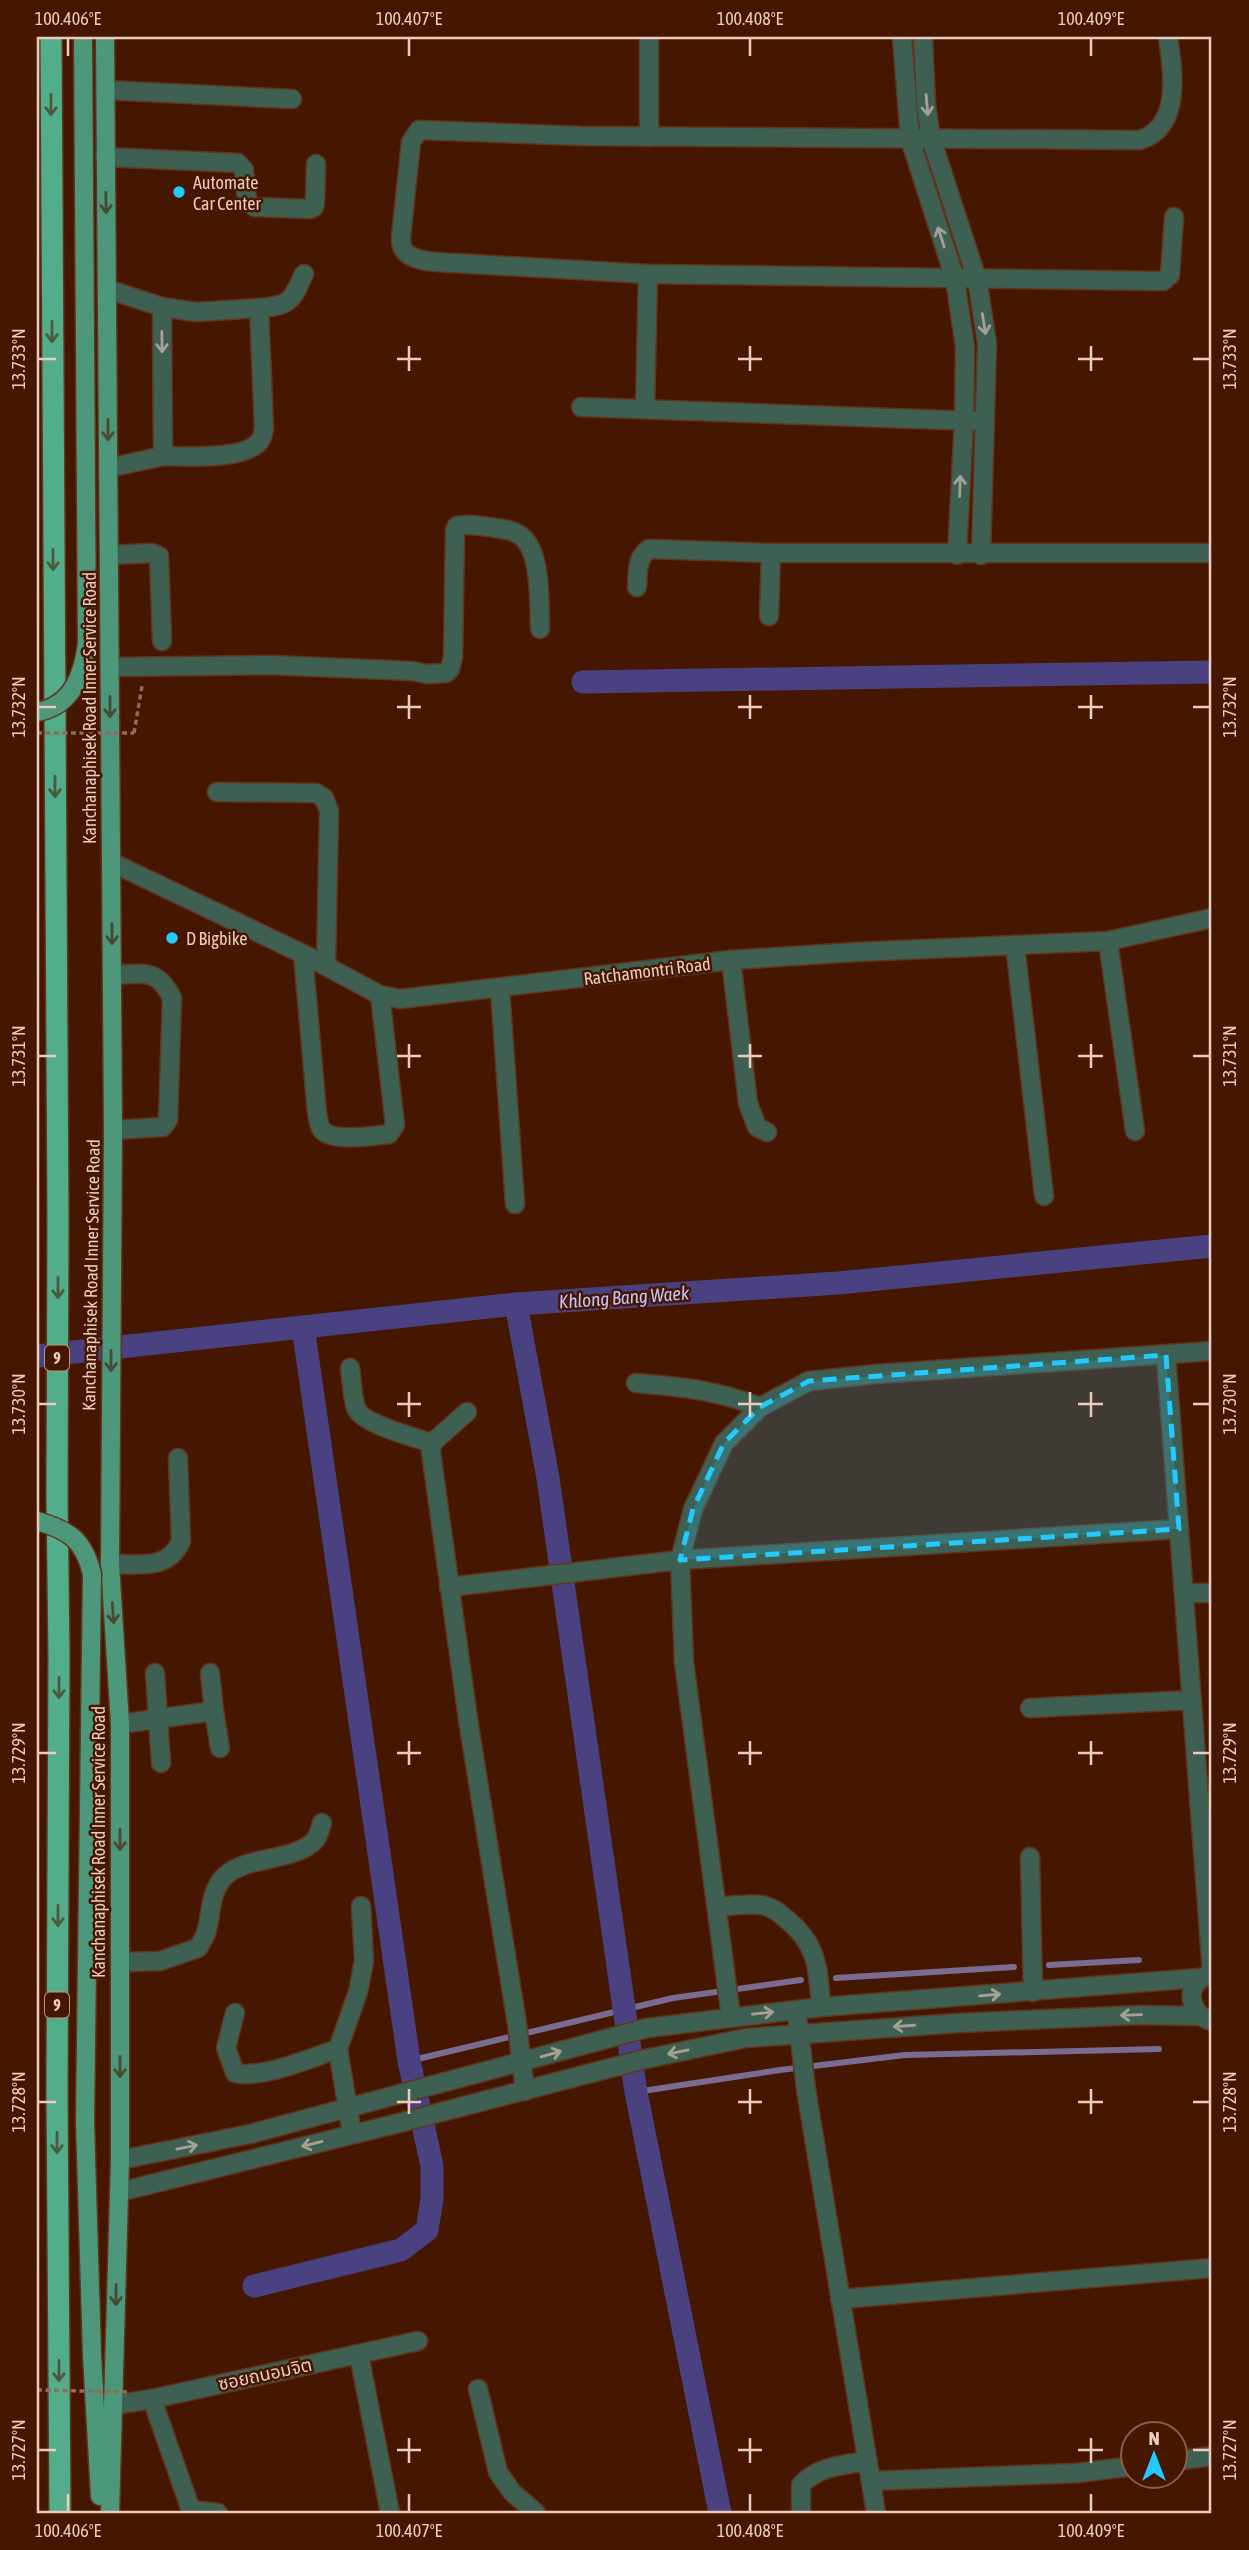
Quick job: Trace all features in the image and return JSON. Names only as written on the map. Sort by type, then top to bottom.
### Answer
[{"type":"highway","name":"9","points":[[51,37],[58,1219],[57,2104],[60,2513]]},
{"type":"main road","points":[[37,712],[47,710],[65,699],[76,686],[84,669],[87,644],[83,37]]},
{"type":"main road","name":"Kanchanaphisek Road Inner Service Road","points":[[105,37],[113,1130],[110,1564],[120,1724],[120,2160],[110,2513]]},
{"type":"main road","points":[[37,1521],[72,1535],[88,1555],[92,1574],[85,2122],[92,2356],[101,2513]]},
{"type":"street","points":[[649,37],[649,136]]},
{"type":"street","points":[[902,37],[910,139],[955,279],[965,347],[957,555]]},
{"type":"street","points":[[923,37],[926,106],[931,138],[977,279],[987,343],[981,555]]},
{"type":"street","points":[[1168,37],[1173,70],[1170,106],[1161,129],[1151,137],[1140,140],[649,136],[419,130],[411,142],[401,237],[403,249],[428,261],[648,274],[1163,281],[1170,275],[1174,217]]},
{"type":"street","points":[[105,90],[292,99]]},
{"type":"street","points":[[105,157],[238,163],[244,170],[250,205],[310,209],[315,202],[316,164]]},
{"type":"street","points":[[107,289],[162,307],[196,312],[259,308],[286,304],[293,298],[304,274]]},
{"type":"street","points":[[645,410],[648,274]]},
{"type":"street","points":[[162,307],[163,456]]},
{"type":"street","points":[[108,468],[163,456],[229,454],[248,450],[261,440],[264,428],[259,308]]},
{"type":"street","points":[[580,407],[986,422]]},
{"type":"street","points":[[110,667],[270,665],[446,673],[453,657],[455,530],[457,526],[465,524],[510,530],[529,544],[535,560],[540,629]]},
{"type":"street","points":[[637,587],[639,563],[644,552],[649,549],[957,555],[1206,554]]},
{"type":"street","points":[[109,555],[152,553],[159,556],[162,641]]},
{"type":"street","points":[[769,616],[771,553]]},
{"type":"street","points":[[217,792],[316,793],[324,798],[329,811],[326,965]]},
{"type":"street","name":"Ratchamontri Road","points":[[111,862],[326,965],[380,995],[400,999],[732,960],[1108,941],[1212,918]]},
{"type":"street","points":[[1108,941],[1135,1131]]},
{"type":"street","points":[[1015,945],[1044,1196]]},
{"type":"street","points":[[303,954],[317,1113],[320,1128],[330,1136],[389,1134],[395,1125],[380,995]]},
{"type":"street","points":[[732,960],[748,1103],[757,1127],[767,1132]]},
{"type":"street","points":[[112,975],[148,974],[158,977],[166,985],[172,998],[169,1120],[163,1127],[156,1129],[113,1130]]},
{"type":"street","points":[[500,989],[515,1204]]},
{"type":"street","points":[[732,2017],[684,1662],[680,1560],[693,1509],[724,1444],[760,1406],[809,1381],[876,1374],[1212,1352]]},
{"type":"street","points":[[1166,1355],[1192,1700],[1205,1767],[1208,1974],[1194,1987],[1191,1997],[1193,2007],[1206,2018]]},
{"type":"street","points":[[351,1368],[357,1409],[361,1416],[432,1444]]},
{"type":"street","points":[[636,1383],[719,1393],[760,1406]]},
{"type":"street","points":[[467,1412],[432,1444],[430,1452],[520,2042],[525,2091]]},
{"type":"street","points":[[110,1564],[153,1563],[166,1560],[176,1553],[181,1541],[178,1458]]},
{"type":"street","points":[[449,1587],[569,1575],[627,1564],[884,1545],[1179,1529]]},
{"type":"street","points":[[1185,1593],[1212,1593]]},
{"type":"street","points":[[155,1672],[161,1763]]},
{"type":"street","points":[[210,1673],[220,1748]]},
{"type":"street","points":[[1030,1708],[1192,1700]]},
{"type":"street","points":[[120,1724],[215,1711]]},
{"type":"street","points":[[120,1962],[160,1961],[198,1948],[206,1933],[212,1897],[227,1874],[242,1865],[286,1854],[310,1843],[317,1838],[322,1823]]},
{"type":"street","points":[[1030,1857],[1033,1992]]},
{"type":"street","points":[[717,1907],[760,1905],[772,1908],[797,1927],[810,1943],[818,1964],[821,2007]]},
{"type":"street","points":[[352,2134],[338,2049],[358,1992],[364,1961],[361,1906]]},
{"type":"street","points":[[120,2160],[250,2134],[647,2028],[821,2007],[1033,1992],[1208,1974]]},
{"type":"street","points":[[796,2010],[806,2089],[876,2513]]},
{"type":"street","points":[[234,2013],[226,2048],[235,2073],[261,2073],[338,2049]]},
{"type":"street","points":[[119,2192],[645,2059],[746,2038],[1124,2015],[1206,2018]]},
{"type":"street","points":[[840,2299],[1212,2268]]},
{"type":"street","name":"ซอยถนอมจิต","points":[[113,2405],[359,2356],[418,2341]]},
{"type":"street","points":[[359,2356],[390,2513]]},
{"type":"street","points":[[478,2389],[498,2472],[512,2492],[536,2513]]},
{"type":"street","points":[[152,2399],[191,2512],[218,2513]]},
{"type":"street","points":[[1190,2459],[1212,2456]]},
{"type":"street","points":[[801,2513],[801,2485],[811,2474],[842,2465],[868,2462]]},
{"type":"street","points":[[871,2481],[1077,2473],[1120,2468]]},
{"type":"path","points":[[37,733],[134,733],[142,686]]},
{"type":"path","points":[[37,2389],[130,2392]]},
{"type":"highlighted area","points":[[1166,1355],[1179,1529],[680,1560],[693,1509],[724,1443],[760,1407],[809,1381]]},
{"type":"waterway","points":[[583,682],[1212,672]]},
{"type":"waterway","name":"Khlong Bang Waek","points":[[37,1356],[516,1304],[838,1283],[1212,1246]]},
{"type":"waterway","points":[[516,1304],[548,1478],[636,2092],[720,2513]]},
{"type":"waterway","points":[[254,2286],[401,2250],[427,2230],[432,2199],[432,2166],[409,2061],[303,1327]]},
{"type":"waterway","points":[[1049,1965],[1139,1960]]},
{"type":"waterway","points":[[836,1978],[1014,1967]]},
{"type":"waterway","points":[[409,2061],[673,1998],[801,1980]]},
{"type":"waterway","points":[[636,2092],[780,2070],[905,2055],[1159,2049]]},
{"type":"place","name":"Automate Car Center","points":[[179,192]]},
{"type":"place","name":"D Bigbike","points":[[172,938]]}]
